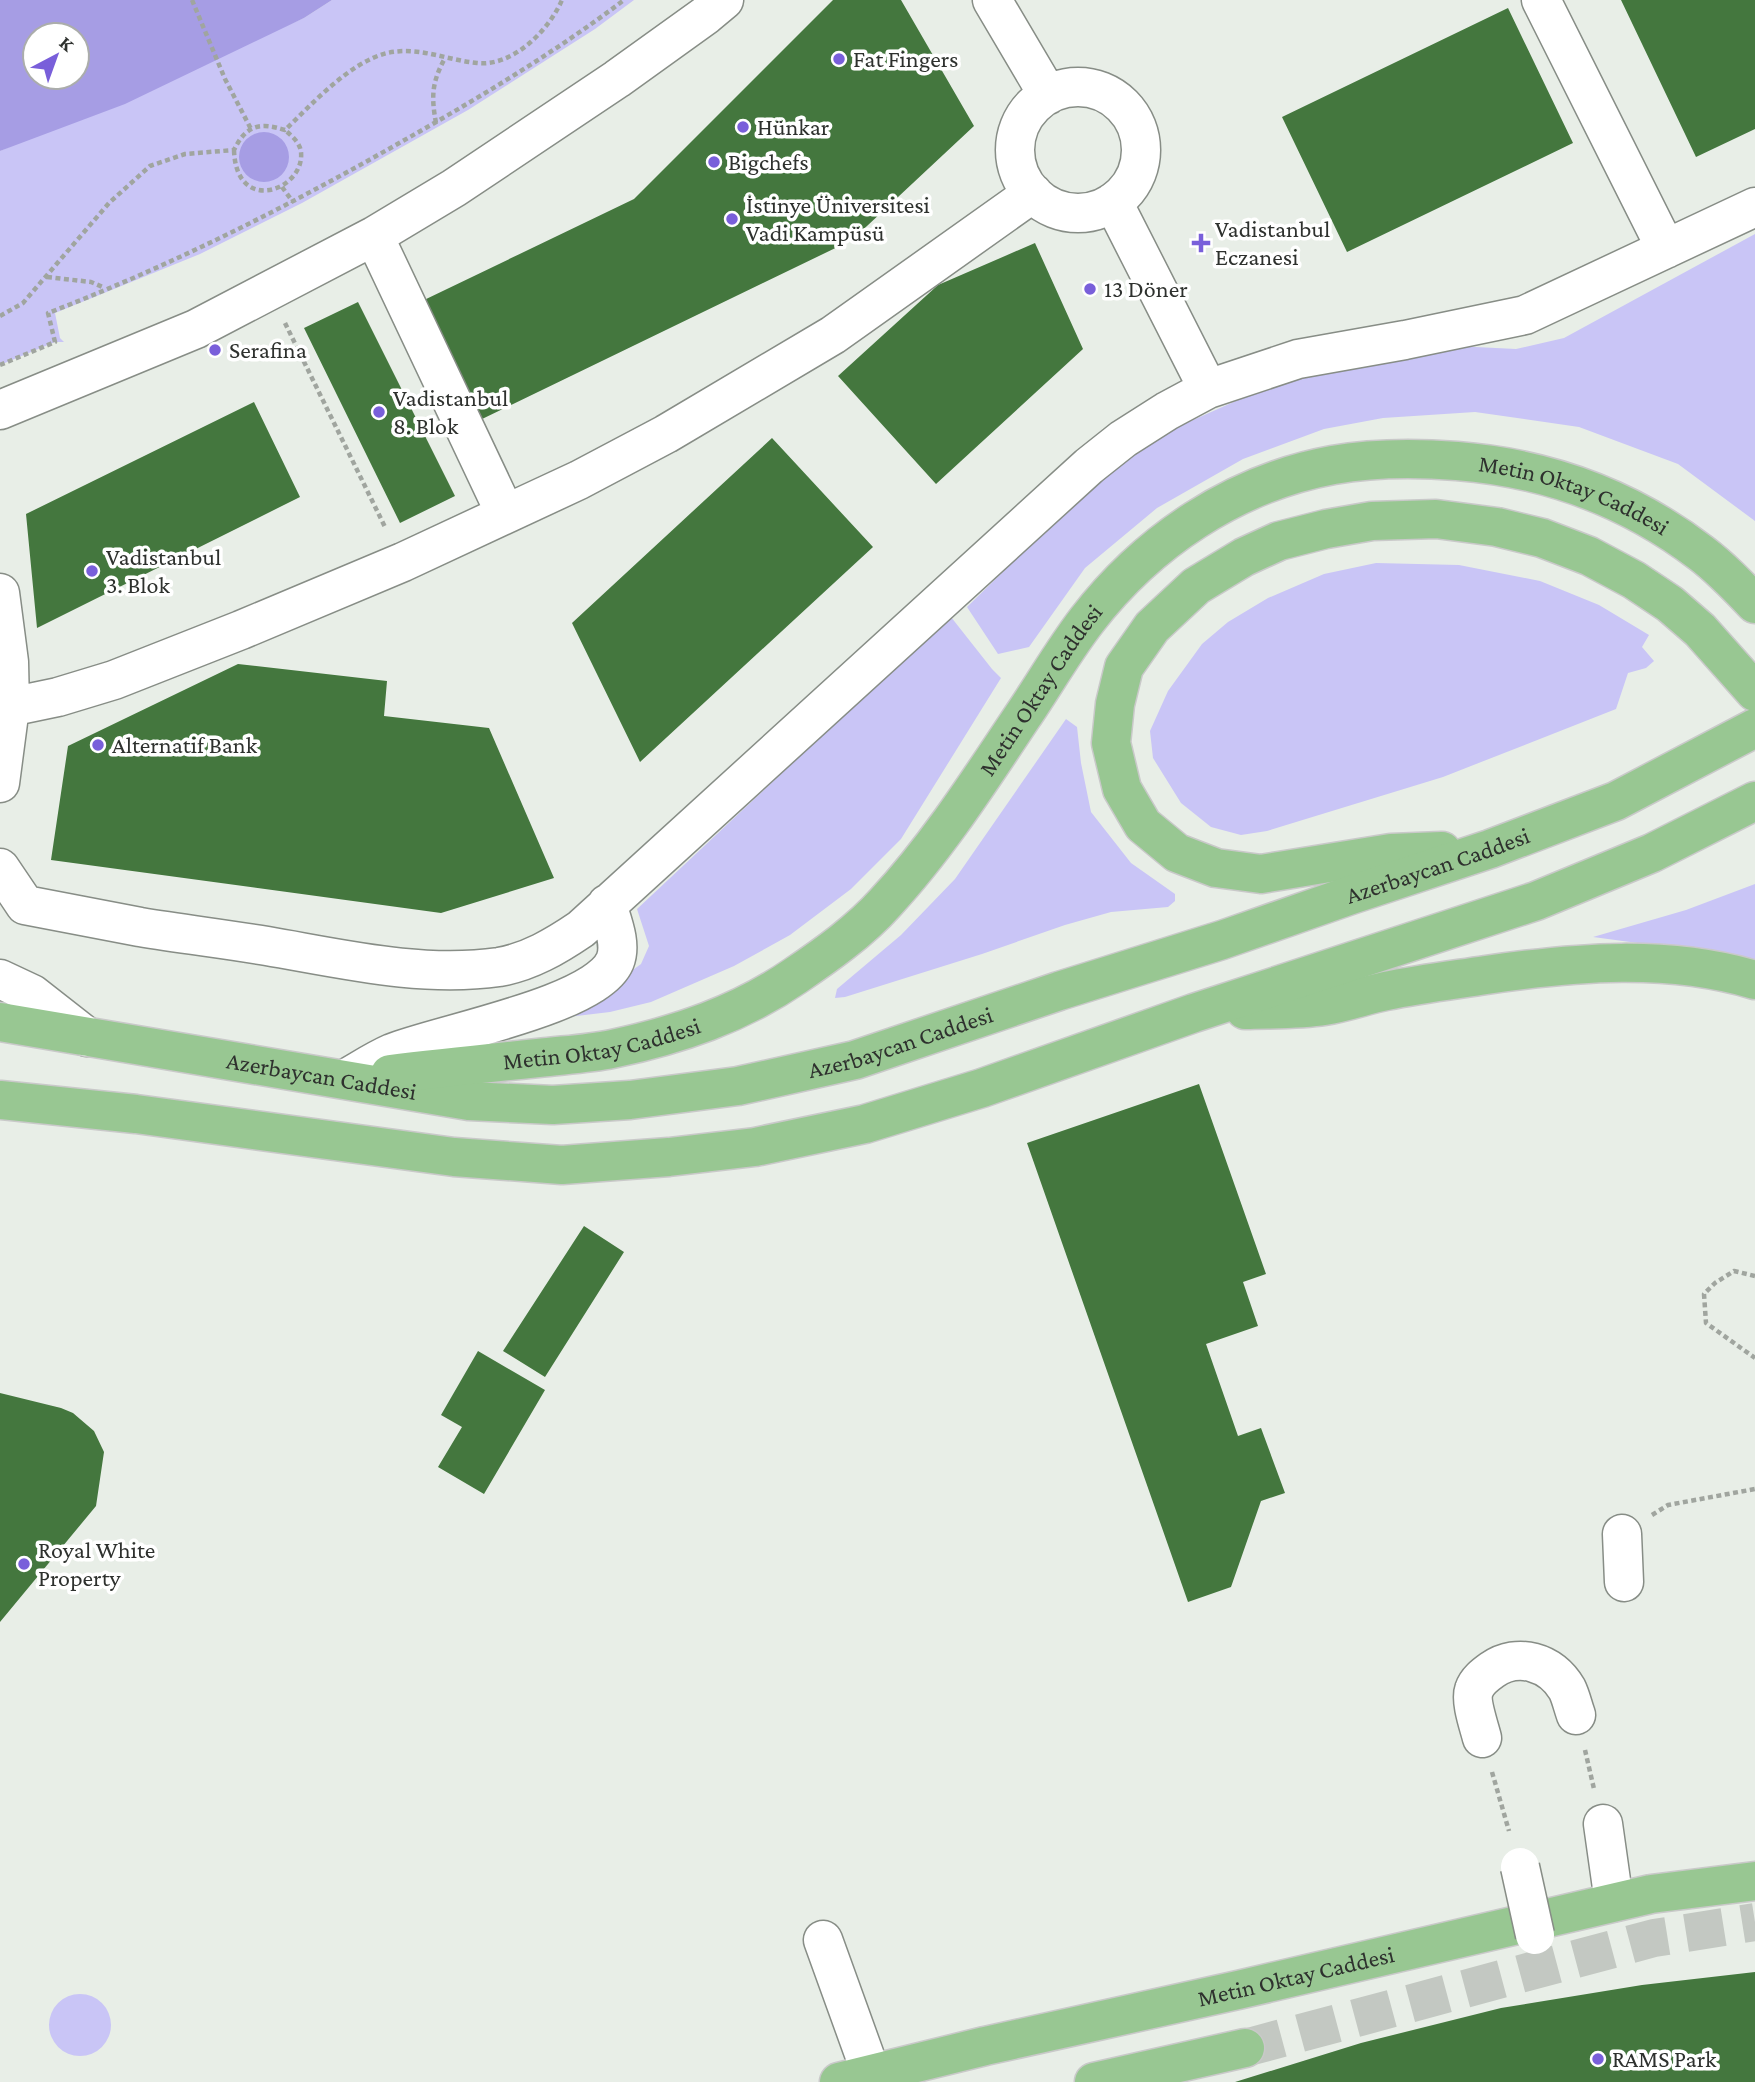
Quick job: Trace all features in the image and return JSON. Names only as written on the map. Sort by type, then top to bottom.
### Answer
[{"type":"main road","name":"Metin Oktay Caddesi","points":[[345,1079],[610,1050],[698,1026],[744,1007],[792,978],[843,942],[884,905],[976,785],[1086,621],[1124,577],[1164,541],[1212,510],[1290,475],[1334,465],[1380,460],[1443,460],[1492,464],[1546,475],[1592,490],[1645,515],[1699,551],[1755,604]]},
{"type":"main road","name":"Metin Oktay Caddesi","points":[[1490,849],[1391,853],[1261,874],[1216,868],[1177,853],[1143,825],[1122,789],[1111,743],[1115,704],[1124,667],[1152,627],[1196,586],[1244,557],[1279,541],[1326,528],[1372,522],[1436,519],[1497,527],[1542,538],[1589,556],[1634,580],[1670,604],[1700,631],[1755,692]]},
{"type":"main road","name":"Azerbaycan Caddesi","points":[[0,1022],[469,1101],[553,1105],[630,1100],[738,1086],[855,1060],[1490,849],[1616,802],[1755,728]]},
{"type":"main road","points":[[0,1100],[136,1114],[454,1157],[562,1165],[755,1147],[865,1124],[982,1088],[1194,1013],[1536,901],[1652,853],[1755,801]]},
{"type":"main road","points":[[1194,1013],[1324,1006],[1385,991],[1456,979],[1609,963],[1696,967],[1755,981]]},
{"type":"main road","name":"Metin Oktay Caddesi","points":[[855,2078],[1614,1902],[1651,1894],[1755,1881]]},
{"type":"main road","points":[[1094,2082],[1245,2048]]},
{"type":"street","points":[[0,410],[196,329],[374,236],[454,188],[617,79],[724,0]]},
{"type":"street","points":[[992,0],[1048,95]]},
{"type":"street","points":[[1541,0],[1665,249]]},
{"type":"street","points":[[1073,87],[1093,88],[1111,96],[1126,108],[1136,125],[1141,146],[1139,168],[1129,188],[1114,202],[1093,211],[1071,213],[1051,206],[1033,194],[1020,176],[1015,154],[1017,135],[1024,117],[1037,102],[1048,95],[1073,87]]},
{"type":"street","points":[[5,707],[58,697],[114,680],[241,630],[403,562],[579,480],[666,434],[834,335],[1033,194]]},
{"type":"street","points":[[1114,202],[1208,389]]},
{"type":"street","points":[[0,868],[12,906],[341,959],[444,971],[502,967],[531,958],[581,929],[1089,466],[1145,425],[1208,389],[1298,359],[1525,315],[1755,207]]},
{"type":"street","points":[[374,236],[505,513]]},
{"type":"street","points":[[0,593],[9,662],[0,783]]},
{"type":"street","points":[[345,1079],[390,1054],[524,1014],[559,1001],[600,979],[615,962],[618,950],[607,904]]},
{"type":"street","points":[[0,979],[32,994],[87,1037]]},
{"type":"street","points":[[1622,1534],[1624,1582]]},
{"type":"street","points":[[1482,1738],[1473,1691],[1482,1677],[1499,1665],[1535,1661],[1554,1673],[1567,1689],[1576,1715]]},
{"type":"street","points":[[1603,1824],[1614,1902]]},
{"type":"street","points":[[1520,1867],[1535,1935]]},
{"type":"street","points":[[823,1940],[855,2078]]},
{"type":"path","points":[[192,0],[225,79],[251,129]]},
{"type":"path","points":[[285,130],[340,79],[385,53],[423,51],[480,64],[517,52],[540,36],[556,14],[562,0]]},
{"type":"path","points":[[0,365],[55,342],[48,313],[191,252],[293,202],[480,97],[624,0]]},
{"type":"path","points":[[436,122],[433,90],[435,77],[445,58]]},
{"type":"path","points":[[263,125],[285,130],[296,139],[301,152],[299,167],[282,187],[266,191],[254,189],[243,181],[234,165],[234,150],[240,138],[251,129],[263,125]]},
{"type":"path","points":[[0,316],[23,303],[109,203],[150,166],[185,154],[234,150]]},
{"type":"path","points":[[282,187],[293,202]]},
{"type":"path","points":[[46,277],[91,282],[105,288]]},
{"type":"path","points":[[269,291],[403,562]]},
{"type":"path","points":[[1755,1276],[1734,1271],[1704,1294],[1706,1323],[1755,1359]]},
{"type":"path","points":[[1622,1534],[1668,1505],[1755,1489]]},
{"type":"path","points":[[1576,1715],[1603,1824]]},
{"type":"path","points":[[1482,1738],[1520,1867]]},
{"type":"shaded area","points":[[0,0],[332,0],[304,18],[125,104],[0,151]]},
{"type":"shaded area","points":[[332,0],[634,0],[595,29],[468,110],[302,203],[200,254],[55,313],[60,338],[64,342],[55,342],[0,365],[0,151],[304,18]]},
{"type":"shaded area","points":[[264,132],[281,140],[289,157],[281,174],[264,182],[247,174],[239,157],[247,140]]},
{"type":"shaded area","points":[[1755,234],[1755,521],[1678,464],[1579,427],[1475,412],[1383,418],[1324,429],[1243,459],[1157,508],[1085,568],[1029,647],[998,654],[967,607],[1081,495],[1164,433],[1247,396],[1367,358],[1435,345],[1516,349],[1564,338]]},
{"type":"shaded area","points":[[1376,563],[1459,565],[1540,581],[1599,605],[1649,635],[1642,647],[1654,661],[1646,668],[1628,673],[1616,709],[1443,777],[1267,831],[1241,835],[1211,827],[1181,803],[1153,758],[1150,731],[1168,691],[1202,644],[1228,622],[1268,598],[1324,574]]},
{"type":"shaded area","points":[[951,617],[1001,678],[901,839],[851,889],[790,935],[734,966],[651,1002],[610,1012],[568,1017],[641,964],[649,946],[637,909]]},
{"type":"shaded area","points":[[1066,719],[1077,727],[1091,812],[1131,863],[1175,894],[1175,901],[1168,907],[1111,912],[1065,925],[982,954],[835,998],[837,989],[901,935],[955,879]]},
{"type":"shaded area","points":[[1755,884],[1755,964],[1727,955],[1593,937],[1686,910]]},
{"type":"shaded area","points":[[80,1994],[102,2003],[111,2025],[102,2047],[80,2056],[58,2047],[49,2025],[58,2003]]},
{"type":"building","name":"İstinye Üniversitesi Vadi Kampüsü","points":[[833,0],[901,0],[974,126],[852,240],[480,420],[422,301],[634,199]]},
{"type":"building","points":[[1621,0],[1755,0],[1755,129],[1696,157]]},
{"type":"building","points":[[1508,8],[1573,143],[1347,252],[1282,117]]},
{"type":"building","points":[[1035,243],[1083,349],[936,484],[838,376],[938,285]]},
{"type":"building","name":"Vadistanbul 8. Blok","points":[[358,302],[455,496],[400,523],[304,328]]},
{"type":"building","name":"Vadistanbul 3. Blok","points":[[254,402],[300,497],[37,628],[26,514]]},
{"type":"building","points":[[772,438],[873,547],[640,762],[572,623]]},
{"type":"building","points":[[238,664],[387,681],[384,716],[489,728],[554,878],[441,913],[51,860],[68,746]]},
{"type":"building","points":[[1199,1084],[1266,1274],[1243,1282],[1258,1326],[1206,1344],[1238,1436],[1261,1428],[1285,1493],[1261,1501],[1231,1587],[1188,1602],[1027,1143]]},
{"type":"building","points":[[584,1226],[624,1252],[545,1377],[503,1351]]},
{"type":"building","points":[[478,1351],[545,1390],[484,1494],[438,1467],[462,1427],[441,1415]]},
{"type":"building","name":"Royal White Property","points":[[0,1393],[73,1413],[94,1431],[104,1452],[96,1506],[0,1622]]},
{"type":"building","points":[[1755,1972],[1755,2082],[1235,2082],[1361,2043],[1501,2008],[1642,1985]]},
{"type":"tunnel","points":[[1245,2048],[1654,1938],[1755,1922]]},
{"type":"place","name":"Fat Fingers","points":[[839,59]]},
{"type":"place","name":"Hünkar","points":[[743,127]]},
{"type":"place","name":"Bigchefs","points":[[714,162]]},
{"type":"place","name":"İstinye Üniversitesi Vadi Kampüsü","points":[[732,219]]},
{"type":"place","name":"Vadistanbul Eczanesi","points":[[1201,243]]},
{"type":"place","name":"13 Döner","points":[[1090,289]]},
{"type":"place","name":"Serafina","points":[[215,350]]},
{"type":"place","name":"Vadistanbul 8. Blok","points":[[379,412]]},
{"type":"place","name":"Vadistanbul 3. Blok","points":[[92,571]]},
{"type":"place","name":"Alternatif Bank","points":[[98,745]]},
{"type":"place","name":"Royal White Property","points":[[24,1564]]},
{"type":"place","name":"RAMS Park","points":[[1598,2059]]}]
